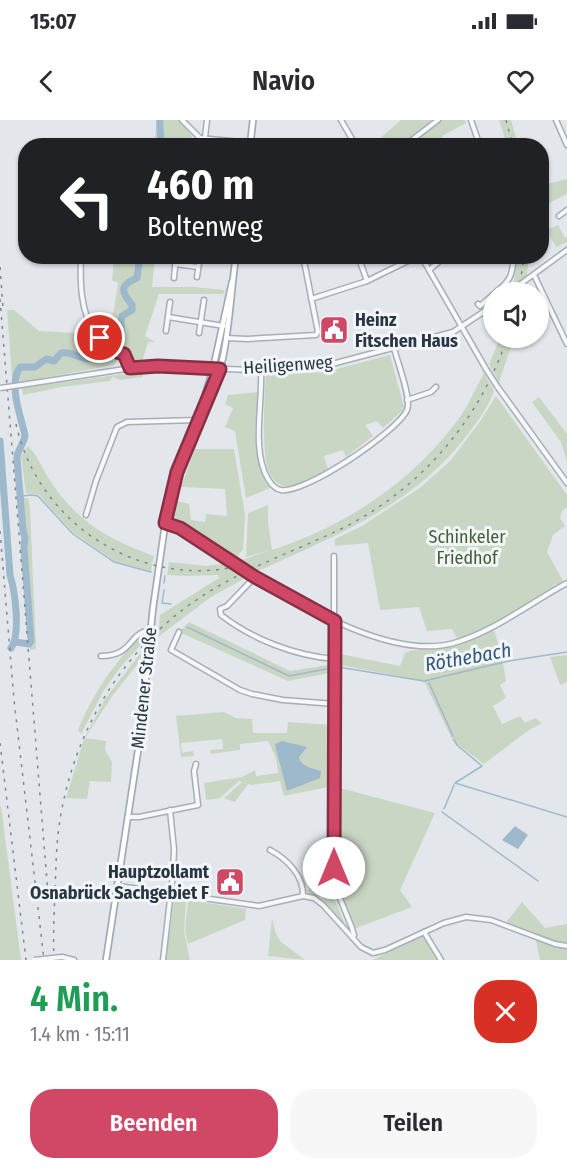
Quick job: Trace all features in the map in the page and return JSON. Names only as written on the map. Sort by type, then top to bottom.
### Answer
[{"type":"main road","points":[[251,138],[253,120]]},
{"type":"main road","name":"Mindener Straße","points":[[198,420],[205,410],[220,369],[227,335],[235,264]]},
{"type":"main road","name":"Mindener Straße","points":[[106,960],[139,744],[165,523],[172,486],[198,420],[213,369],[232,282]]},
{"type":"street","points":[[182,120],[197,136],[202,138]]},
{"type":"street","points":[[205,138],[207,120]]},
{"type":"street","points":[[341,120],[351,138]]},
{"type":"street","points":[[414,138],[438,120]]},
{"type":"street","points":[[471,120],[477,138]]},
{"type":"street","points":[[555,120],[567,145]]},
{"type":"street","points":[[560,216],[567,210]]},
{"type":"street","points":[[549,263],[567,250]]},
{"type":"street","points":[[81,264],[81,289],[89,321],[96,334],[117,352],[124,354],[128,368]]},
{"type":"street","points":[[174,278],[175,264],[198,267]]},
{"type":"street","points":[[197,277],[199,264]]},
{"type":"street","points":[[168,317],[222,324],[227,335],[247,339],[316,335],[318,332],[304,264]]},
{"type":"street","points":[[361,264],[367,281]]},
{"type":"street","points":[[311,299],[367,281],[402,264]]},
{"type":"street","points":[[425,264],[497,386],[567,483]]},
{"type":"street","points":[[429,270],[436,264]]},
{"type":"street","points":[[506,282],[512,276],[513,264]]},
{"type":"street","points":[[523,282],[548,264]]},
{"type":"street","points":[[534,274],[567,344]]},
{"type":"street","points":[[199,333],[204,300]]},
{"type":"street","points":[[166,331],[170,302]]},
{"type":"street","points":[[478,304],[480,306],[483,303]]},
{"type":"street","name":"Heiligenweg","points":[[0,388],[128,368],[158,366],[261,370],[332,364],[453,332],[483,312]]},
{"type":"street","points":[[261,370],[260,425],[263,466],[276,488],[293,489],[315,481],[358,454],[403,415],[407,409],[408,400],[394,348]]},
{"type":"street","points":[[408,400],[431,392],[436,387]]},
{"type":"street","points":[[86,515],[96,481],[117,427],[127,422],[198,420]]},
{"type":"street","points":[[165,523],[180,528],[255,577],[335,621],[407,646],[447,644],[471,637],[567,583]]},
{"type":"street","points":[[334,556],[334,868],[335,884],[352,928],[353,938]]},
{"type":"street","points":[[255,577],[227,606],[220,609],[221,615],[274,644],[310,656],[335,658]]},
{"type":"street","points":[[101,656],[113,656],[121,652],[139,633],[151,630]]},
{"type":"street","points":[[180,632],[171,650],[240,690],[283,700],[335,704]]},
{"type":"street","points":[[128,817],[139,817],[198,805],[195,764]]},
{"type":"street","points":[[163,960],[172,894],[174,849],[170,810]]},
{"type":"street","points":[[270,850],[281,856],[301,879],[303,896]]},
{"type":"street","points":[[118,886],[259,906],[303,896],[314,898],[362,948],[375,953],[454,920],[479,917],[555,944],[567,945]]},
{"type":"street","points":[[424,932],[441,960]]},
{"type":"street","points":[[34,960],[62,957],[74,960]]},
{"type":"green space","points":[[157,120],[184,120],[181,123],[192,136],[192,138],[155,138]]},
{"type":"green space","points":[[401,120],[433,120],[409,138],[380,138]]},
{"type":"green space","points":[[442,120],[465,120],[466,123],[442,136],[443,138],[418,138]]},
{"type":"green space","points":[[499,120],[511,120],[516,138],[505,138]]},
{"type":"green space","points":[[567,179],[567,194],[549,203],[549,183]]},
{"type":"green space","points":[[558,225],[565,238],[567,237],[567,242],[556,247],[549,235],[549,229]]},
{"type":"green space","points":[[113,264],[154,264],[152,287],[225,290],[223,294],[159,294],[145,336],[155,342],[148,342],[142,362],[118,361],[114,365],[21,382],[18,376],[12,376],[7,310],[14,310],[39,331],[96,334],[100,337],[109,325],[115,304],[118,282],[112,281]]},
{"type":"green space","points":[[516,264],[528,264],[527,276],[514,282]]},
{"type":"green space","points":[[496,348],[511,348],[499,382],[489,364]]},
{"type":"green space","points":[[390,355],[404,407],[401,412],[383,428],[377,421],[365,425],[373,436],[346,457],[343,450],[324,456],[328,469],[295,485],[284,486],[276,482],[266,462],[264,409],[266,375],[325,372]]},
{"type":"green space","points":[[484,373],[494,391],[486,408],[468,434],[423,481],[371,517],[256,572],[239,561],[270,550],[246,557],[248,513],[268,505],[272,550],[325,528],[375,500],[419,464],[439,443],[468,404]]},
{"type":"green space","points":[[123,374],[128,376],[143,374],[143,377],[120,380],[112,377],[110,381],[23,395],[22,388]]},
{"type":"green space","points":[[258,392],[257,455],[259,468],[270,488],[246,498],[235,431],[225,427],[233,408],[225,404],[228,395]]},
{"type":"green space","name":"Schinkeler Friedhof","points":[[496,396],[567,495],[567,507],[562,511],[560,518],[565,526],[553,535],[547,552],[563,581],[498,621],[458,640],[452,629],[427,631],[419,607],[380,610],[368,543],[335,546],[335,539],[362,526],[421,487],[451,460]]},
{"type":"green space","points":[[539,397],[567,434],[567,462],[561,442],[532,402]]},
{"type":"green space","points":[[28,446],[63,499],[85,520],[110,537],[154,556],[151,571],[114,561],[74,533],[39,495],[26,493],[21,456]]},
{"type":"green space","points":[[19,449],[24,498],[28,498],[30,508],[36,649],[30,650],[14,452]]},
{"type":"green space","points":[[195,449],[234,449],[245,515],[243,549],[234,561],[173,519],[177,501],[189,504],[191,520],[205,522],[206,514],[227,516],[225,489],[181,487]]},
{"type":"green space","points":[[169,562],[206,566],[228,563],[249,576],[211,597],[158,637],[160,615],[219,578],[218,575],[167,575]]},
{"type":"green space","points":[[189,622],[290,671],[334,664],[335,653],[400,666],[405,653],[410,651],[456,644],[494,630],[506,681],[500,685],[506,698],[493,706],[502,724],[520,716],[525,723],[535,718],[542,723],[484,764],[453,741],[424,681],[335,664],[335,672],[288,681],[179,632]]},
{"type":"green space","points":[[142,635],[145,640],[104,690],[81,734],[78,730],[98,691],[113,668]]},
{"type":"green space","points":[[144,649],[144,656],[113,695],[85,738],[106,741],[105,750],[112,762],[111,782],[90,781],[87,799],[66,798],[84,739],[105,699]]},
{"type":"green space","points":[[567,655],[567,682],[560,685],[550,657]]},
{"type":"green space","points":[[224,712],[236,718],[252,719],[253,733],[287,733],[288,722],[332,725],[333,786],[284,796],[280,781],[248,784],[235,802],[224,798],[242,782],[239,781],[220,798],[206,800],[204,783],[242,777],[255,770],[256,776],[278,773],[276,758],[268,741],[240,744],[240,750],[211,754],[210,750],[223,749],[222,739],[181,743],[182,753],[193,751],[194,756],[181,757],[176,716]]},
{"type":"green space","points":[[336,787],[435,813],[400,890],[412,907],[354,929],[335,884]]},
{"type":"green space","points":[[1,806],[21,960],[0,960]]},
{"type":"green space","points":[[327,881],[347,929],[322,898],[308,893],[307,890]]},
{"type":"green space","points":[[177,898],[186,900],[184,931],[190,960],[167,960],[166,958],[174,902]]},
{"type":"green space","points":[[188,900],[246,909],[245,920],[188,944],[185,931]]},
{"type":"green space","points":[[522,902],[545,928],[567,924],[567,960],[540,960],[535,936],[505,924]]},
{"type":"green space","points":[[272,918],[280,941],[305,960],[268,956]]},
{"type":"green space","points":[[423,936],[439,960],[372,960]]},
{"type":"water","points":[[282,741],[307,747],[299,757],[300,760],[307,767],[321,771],[320,778],[287,791],[275,744]]},
{"type":"water","points":[[515,826],[528,835],[518,849],[502,840]]},
{"type":"waterway","points":[[160,120],[161,138]]},
{"type":"waterway","points":[[15,642],[29,644],[31,641],[25,537],[17,458],[25,435],[16,401],[17,374],[20,367],[35,367],[46,359],[54,361],[61,353],[94,359],[113,349],[121,335],[122,316],[132,310],[132,305],[124,293],[124,287],[137,278],[139,264]]},
{"type":"waterway","points":[[0,441],[10,575],[16,613],[16,633],[11,648]]},
{"type":"waterway","name":"Röthebach","points":[[21,496],[38,496],[73,534],[114,562],[151,572]]},
{"type":"waterway","name":"Röthebach","points":[[164,583],[165,576]]},
{"type":"waterway","name":"Röthebach","points":[[164,590],[162,603],[171,604]]},
{"type":"waterway","name":"Röthebach","points":[[187,627],[289,676],[331,668]]},
{"type":"waterway","name":"Röthebach","points":[[338,667],[424,681],[509,661],[567,652]]},
{"type":"waterway","points":[[429,683],[453,736]]},
{"type":"waterway","points":[[454,740],[482,766],[455,783],[567,817]]},
{"type":"waterway","points":[[444,809],[454,785]]},
{"type":"waterway","points":[[442,812],[538,881]]},
{"type":"railway","points":[[506,120],[511,138]]},
{"type":"railway","points":[[520,282],[523,264]]},
{"type":"railway","points":[[0,267],[3,308]]},
{"type":"railway","points":[[0,299],[48,894]]},
{"type":"railway","points":[[54,960],[57,847],[60,820],[68,783],[80,747],[95,714],[114,682],[163,626],[192,603],[239,575],[347,526],[375,510],[400,491],[424,470],[465,423],[481,396],[503,348]]},
{"type":"railway","points":[[16,424],[28,461],[48,494],[73,522],[104,544],[137,560],[174,569],[212,570],[251,563]]},
{"type":"railway","points":[[0,531],[14,700],[44,960]]},
{"type":"railway","points":[[0,743],[26,960]]},
{"type":"place","name":"Heinz Fitschen Haus","points":[[334,330]]},
{"type":"place","name":"Hauptzollamt Osnabrück Sachgebiet F","points":[[230,882]]},
{"type":"route","points":[[100,338],[117,352],[124,354],[130,368],[158,366],[220,369],[172,486],[165,523],[180,528],[255,577],[335,621],[334,868]]}]
